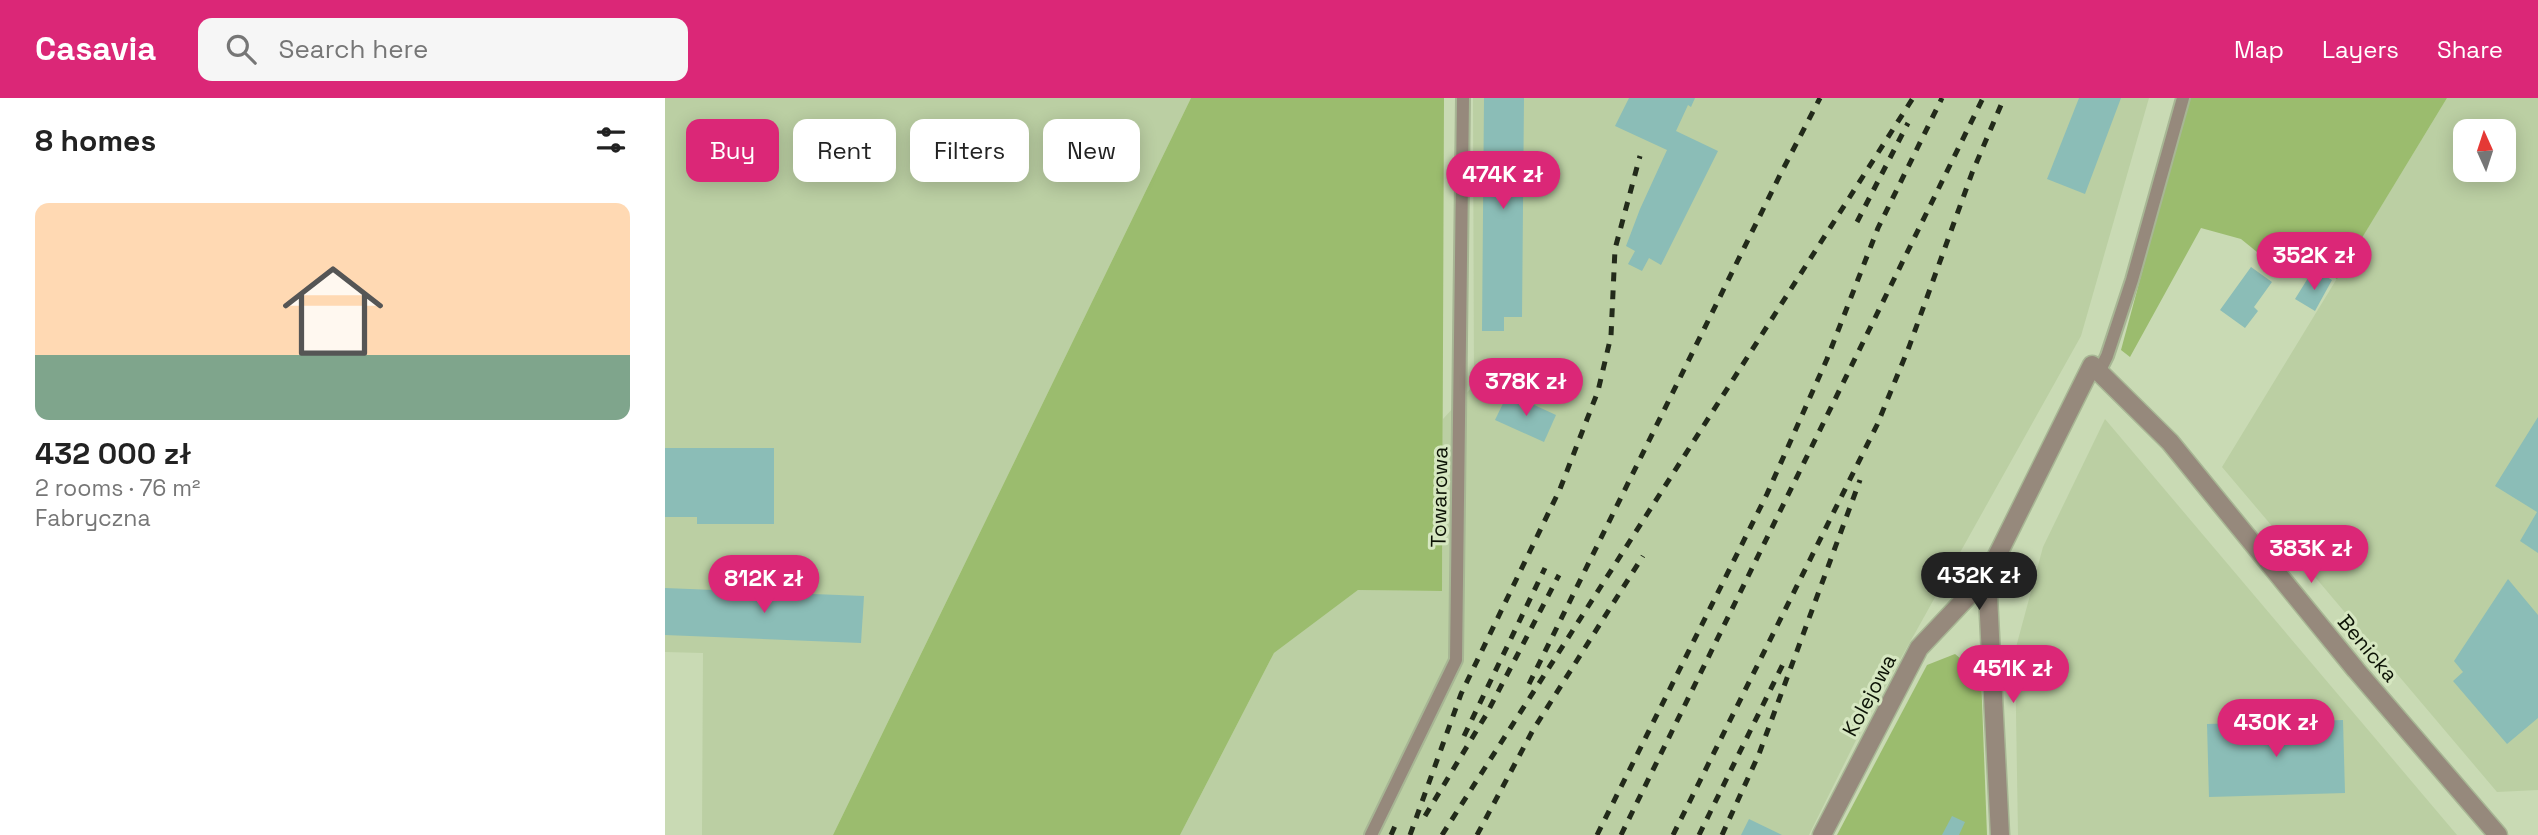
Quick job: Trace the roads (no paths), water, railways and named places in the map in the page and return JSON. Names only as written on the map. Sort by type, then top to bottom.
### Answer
[{"type":"street","name":"Kolejowa","points":[[1822,835],[1919,648],[1987,576],[2095,369]]},
{"type":"street","name":"Benicka","points":[[2095,369],[2170,442],[2355,670],[2498,835]]},
{"type":"street","points":[[1987,576],[2000,835]]},
{"type":"lane","name":"Towarowa","points":[[1371,835],[1456,660],[1463,98]]},
{"type":"lane","points":[[2095,369],[2110,347],[2183,98]]},
{"type":"railway","points":[[1529,684],[1820,98]]},
{"type":"railway","points":[[1442,835],[1913,98]]},
{"type":"railway","points":[[1597,835],[1767,494],[1827,359],[1878,228],[1942,98]]},
{"type":"railway","points":[[1621,835],[1983,98]]},
{"type":"railway","points":[[1673,835],[1877,425],[1909,347],[1972,173],[2004,98]]},
{"type":"railway","points":[[1857,222],[1908,123]]},
{"type":"railway","points":[[1410,835],[1461,694],[1560,489],[1598,391],[1611,336],[1615,249],[1640,156]]},
{"type":"railway","points":[[1722,835],[1759,754],[1860,480]]},
{"type":"railway","points":[[1477,835],[1533,730],[1643,556]]},
{"type":"railway","points":[[1464,736],[1545,568]]},
{"type":"railway","points":[[1425,816],[1486,715],[1559,575]]},
{"type":"railway","points":[[1699,835],[1785,660]]},
{"type":"railway","points":[[1391,835],[1395,826]]}]
